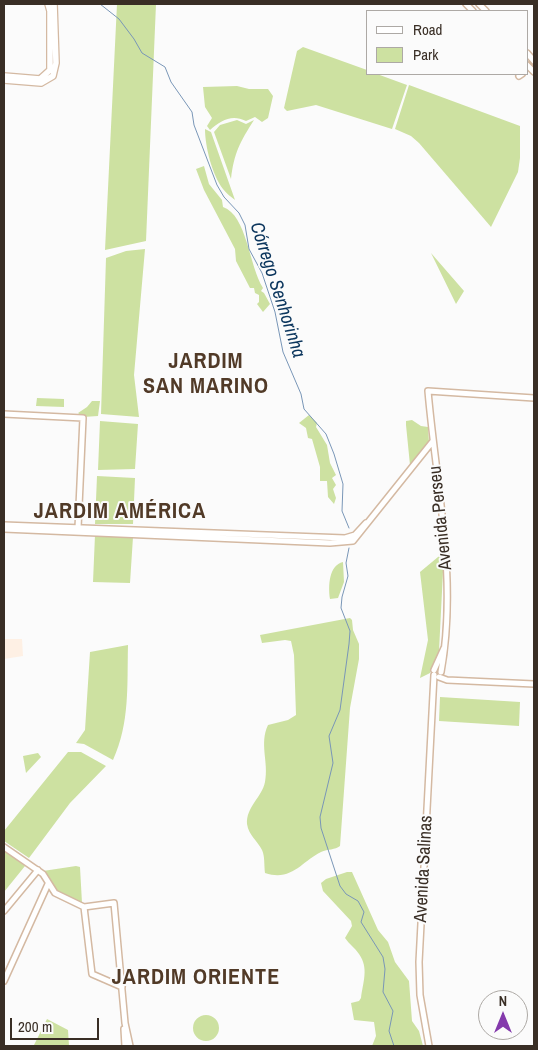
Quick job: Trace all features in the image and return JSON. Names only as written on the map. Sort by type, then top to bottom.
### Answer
[{"type":"main road","points":[[4,76],[40,79],[50,70],[50,11],[48,4]]},
{"type":"main road","points":[[4,80],[40,83],[53,76],[56,63],[54,4]]},
{"type":"street","name":"Avenida Perseu","points":[[438,674],[445,646],[448,564],[428,391],[534,398]]},
{"type":"street","points":[[4,414],[83,418],[78,529]]},
{"type":"street","points":[[4,525],[330,544],[353,541],[357,539],[370,519],[433,441]]},
{"type":"street","points":[[424,453],[435,456]]},
{"type":"street","points":[[4,528],[350,537],[370,519]]},
{"type":"street","points":[[438,674],[457,679],[534,684]]},
{"type":"street","name":"Avenida Salinas","points":[[429,1046],[420,995],[419,962],[434,691],[438,674]]},
{"type":"street","points":[[4,846],[43,874],[55,893],[84,906],[112,903],[122,987],[125,1046]]},
{"type":"street","points":[[4,912],[38,870]]},
{"type":"street","points":[[4,981],[48,884]]},
{"type":"street","points":[[84,906],[92,974],[122,987]]},
{"type":"street","points":[[125,1023],[130,1046]]},
{"type":"shaded area","points":[[4,639],[22,639],[23,656],[4,659]]},
{"type":"green space","points":[[117,4],[156,4],[146,241],[105,250]]},
{"type":"green space","points":[[303,47],[366,70],[366,75],[380,75],[407,85],[392,129],[316,105],[287,111],[284,108],[297,51]]},
{"type":"green space","points":[[409,85],[520,126],[518,172],[491,227],[419,143],[411,136],[395,129]]},
{"type":"green space","points":[[237,86],[249,89],[268,89],[273,96],[268,118],[262,122],[255,117],[246,121],[231,118],[218,123],[210,130],[207,126],[212,118],[205,107],[203,87]]},
{"type":"green space","points":[[237,120],[246,124],[254,120],[238,148],[231,179],[214,132],[220,125]]},
{"type":"green space","points":[[205,129],[211,132],[235,200],[224,190],[212,168],[206,144]]},
{"type":"green space","points":[[204,166],[209,184],[222,200],[223,207],[231,212],[243,230],[258,279],[263,288],[261,291],[270,304],[263,312],[257,304],[259,302],[259,295],[255,293],[254,288],[250,288],[236,261],[235,249],[204,190],[196,169]]},
{"type":"green space","points":[[145,249],[134,375],[139,417],[101,414],[106,258],[126,251]]},
{"type":"green space","points":[[431,253],[464,291],[456,304]]},
{"type":"green space","points":[[37,398],[64,399],[64,407],[36,406]]},
{"type":"green space","points":[[92,401],[100,401],[98,416],[83,417],[78,413],[87,407]]},
{"type":"green space","points":[[309,415],[317,423],[316,427],[327,445],[330,463],[336,475],[332,478],[336,485],[333,489],[336,498],[334,504],[328,497],[327,481],[320,481],[320,467],[312,439],[308,438],[306,428],[299,423]]},
{"type":"green space","points":[[412,420],[421,426],[428,427],[429,442],[410,465],[406,421]]},
{"type":"green space","points":[[100,421],[138,424],[135,469],[98,470]]},
{"type":"green space","points":[[97,476],[135,478],[133,524],[95,524]]},
{"type":"green space","points":[[95,535],[133,537],[130,583],[93,582]]},
{"type":"green space","points":[[444,552],[439,651],[430,673],[420,678],[428,640],[420,572]]},
{"type":"green space","points":[[343,562],[344,582],[338,598],[330,599],[330,577],[335,567]]},
{"type":"green space","points":[[350,618],[359,644],[359,659],[350,708],[340,846],[321,852],[290,873],[274,875],[265,873],[263,852],[249,832],[247,818],[265,782],[264,739],[268,725],[288,720],[296,715],[294,655],[291,641],[262,643],[260,635]]},
{"type":"green space","points":[[128,645],[125,718],[113,760],[84,744],[76,743],[85,730],[90,652]]},
{"type":"green space","points":[[440,697],[520,702],[519,726],[439,721]]},
{"type":"green space","points":[[68,752],[81,752],[106,766],[70,803],[29,858],[4,841],[4,831]]},
{"type":"green space","points":[[38,753],[41,757],[26,773],[23,756]]},
{"type":"green space","points":[[4,850],[25,866],[4,892]]},
{"type":"green space","points":[[80,867],[82,903],[56,892],[49,877],[43,871]]},
{"type":"green space","points":[[352,872],[378,930],[388,942],[395,962],[409,981],[412,1021],[419,1031],[423,1046],[372,1046],[376,1036],[374,1022],[354,1020],[351,1003],[359,1001],[361,998],[364,965],[359,954],[345,938],[352,926],[351,921],[323,891],[321,883],[326,879]]},
{"type":"green space","points":[[206,1015],[215,1019],[219,1028],[215,1037],[206,1041],[197,1037],[193,1028],[197,1019]]},
{"type":"green space","points":[[47,1019],[68,1030],[69,1046],[34,1045]]},
{"type":"waterway","name":"Córrego Senhorinha","points":[[100,4],[119,19],[142,53],[165,67],[171,82],[192,112],[194,125],[217,185],[224,197],[239,213],[245,225],[249,249],[262,273],[275,312],[283,352],[301,394],[304,409],[326,434],[334,454],[343,484],[342,511],[349,528]]},
{"type":"waterway","name":"Córrego Senhorinha","points":[[349,548],[346,563],[348,576],[341,608],[350,631],[349,644],[340,710],[329,736],[333,763],[320,817],[321,828],[340,886],[346,894],[358,901],[364,912],[361,922],[383,957],[385,969],[383,992],[393,1011],[389,1031],[394,1046]]},
{"type":"district","name":"JARDIM SAN MARINO","points":[[206,375]]},
{"type":"district","name":"JARDIM AMÉRICA","points":[[120,512]]},
{"type":"district","name":"JARDIM ORIENTE","points":[[196,978]]}]
